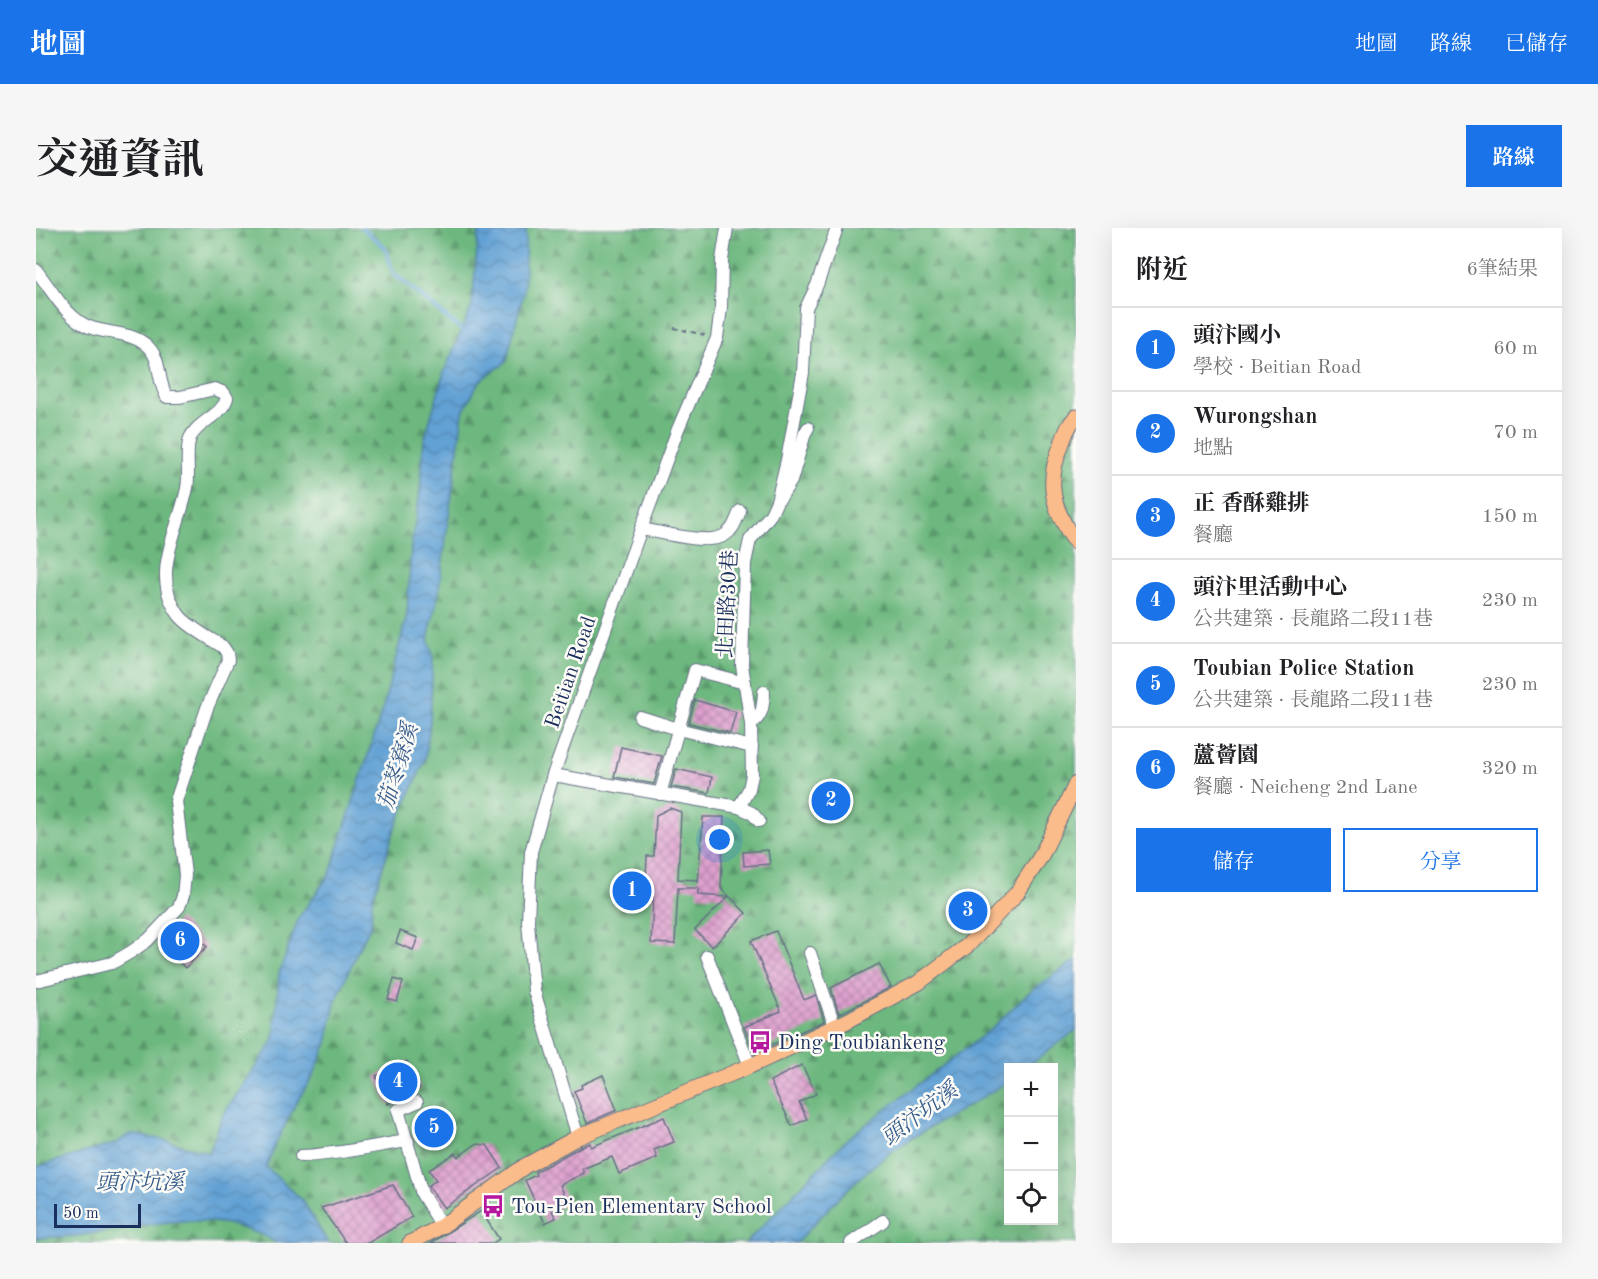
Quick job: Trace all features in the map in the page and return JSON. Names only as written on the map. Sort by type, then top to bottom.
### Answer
[{"type":"main road","points":[[1076,417],[1070,423],[1056,459],[1051,489],[1055,506],[1076,543]]},
{"type":"main road","points":[[410,1243],[442,1226],[525,1166],[578,1137],[750,1066],[835,1027],[918,982],[968,945],[1017,893],[1041,856],[1076,784]]},
{"type":"street","name":"Beitian Road","points":[[578,1137],[534,991],[528,922],[531,852],[553,775],[641,529],[678,429],[717,338],[722,308],[722,260],[727,228]]},
{"type":"street","name":"北田路30巷","points":[[739,807],[752,775],[751,724],[741,665],[745,563],[750,540],[771,514],[777,501],[788,460],[803,373],[806,308],[817,285],[837,228]]},
{"type":"street","points":[[36,270],[74,320],[93,329],[126,334],[144,344],[156,357],[161,388],[167,397],[180,397],[215,389],[224,393],[227,398],[225,405],[197,429],[190,439],[188,486],[166,561],[166,577],[168,598],[180,617],[223,647],[228,660],[207,708],[176,801],[184,875],[183,896],[179,907],[148,940],[112,963],[36,981]]},
{"type":"street","points":[[777,501],[791,481],[808,428]]},
{"type":"street","points":[[641,529],[712,539],[724,536],[734,527],[740,511]]},
{"type":"street","points":[[660,794],[695,670],[745,683]]},
{"type":"street","points":[[751,724],[758,718],[763,708],[764,692]]},
{"type":"street","points":[[640,717],[752,747]]},
{"type":"street","points":[[553,775],[739,807],[752,813],[759,821]]},
{"type":"street","points":[[810,953],[835,1027]]},
{"type":"street","points":[[707,957],[750,1066]]},
{"type":"street","points":[[417,1102],[398,1110],[422,1194],[442,1226]]},
{"type":"street","points":[[301,1156],[327,1155],[408,1141]]},
{"type":"street","points":[[851,1243],[883,1221]]},
{"type":"path","points":[[674,328],[717,338]]},
{"type":"green space","points":[[36,228],[1076,228],[1076,1243],[36,1243]]},
{"type":"water","name":"茄苳寮溪","points":[[479,228],[526,228],[524,290],[506,362],[479,382],[463,412],[438,596],[428,639],[433,656],[430,722],[425,760],[395,828],[372,901],[371,925],[335,1003],[327,1043],[313,1076],[296,1103],[266,1167],[302,1200],[328,1243],[276,1243],[261,1235],[210,1221],[167,1222],[76,1236],[36,1238],[36,1167],[117,1143],[129,1134],[165,1140],[209,1153],[223,1115],[274,1040],[279,974],[299,917],[330,874],[383,708],[407,615],[411,548],[420,493],[424,441],[444,372],[472,306]]},
{"type":"water","name":"頭汴坑溪","points":[[1076,960],[1076,1030],[1032,1063],[1004,1063],[1004,1084],[886,1156],[846,1191],[796,1243],[746,1243],[847,1139],[990,1030],[1027,994]]},
{"type":"building","points":[[695,700],[736,712],[730,733],[689,723]]},
{"type":"building","points":[[621,747],[662,756],[654,784],[614,777]]},
{"type":"building","points":[[676,769],[712,777],[709,793],[671,787]]},
{"type":"building","points":[[670,808],[681,812],[678,879],[698,880],[698,883],[703,817],[724,817],[721,888],[746,913],[712,947],[695,930],[728,897],[698,895],[698,888],[678,888],[675,944],[651,943],[653,897],[645,897],[647,856],[654,856],[656,815]]},
{"type":"building","points":[[768,850],[770,864],[744,866],[743,852]]},
{"type":"building","points":[[179,919],[207,947],[185,968],[159,941]]},
{"type":"building","points":[[400,931],[418,938],[413,950],[396,943]]},
{"type":"building","points":[[776,931],[804,1000],[816,995],[824,1021],[754,1053],[744,1027],[781,1011],[751,941]]},
{"type":"building","points":[[879,964],[891,987],[839,1014],[831,988]]},
{"type":"building","points":[[394,979],[403,982],[397,1002],[388,999]]},
{"type":"building","points":[[407,1061],[420,1088],[414,1090],[415,1093],[388,1104],[376,1076]]},
{"type":"building","points":[[802,1065],[816,1094],[799,1102],[807,1119],[792,1126],[770,1081]]},
{"type":"building","points":[[603,1075],[617,1110],[587,1123],[574,1091],[582,1088],[581,1085]]},
{"type":"building","points":[[437,1111],[448,1137],[432,1144],[420,1118]]},
{"type":"building","points":[[664,1117],[674,1142],[654,1150],[657,1158],[619,1174],[612,1157],[582,1169],[584,1173],[560,1185],[568,1203],[552,1211],[556,1218],[545,1223],[525,1180],[582,1146],[590,1143],[591,1147]]},
{"type":"building","points":[[476,1144],[487,1145],[502,1168],[444,1208],[428,1186],[436,1180],[429,1170],[455,1153],[458,1157]]},
{"type":"building","points":[[393,1185],[412,1217],[368,1243],[346,1243],[321,1208]]},
{"type":"building","points":[[481,1211],[499,1239],[493,1243],[431,1243]]},
{"type":"waterway","points":[[362,228],[385,247],[393,273],[464,332]]},
{"type":"place","name":"Wurongshan","points":[[831,801]]},
{"type":"place","name":"頭汴國小","points":[[632,891]]},
{"type":"place","name":"正 香酥雞排","points":[[968,911]]},
{"type":"place","name":"蘆薈園","points":[[180,941]]},
{"type":"place","name":"Ding Toubiankeng","points":[[760,1042]]},
{"type":"place","name":"頭汴里活動中心","points":[[398,1082]]},
{"type":"place","name":"Toubian Police Station","points":[[434,1128]]},
{"type":"place","name":"Tou-Pien Elementary School","points":[[493,1206]]}]
